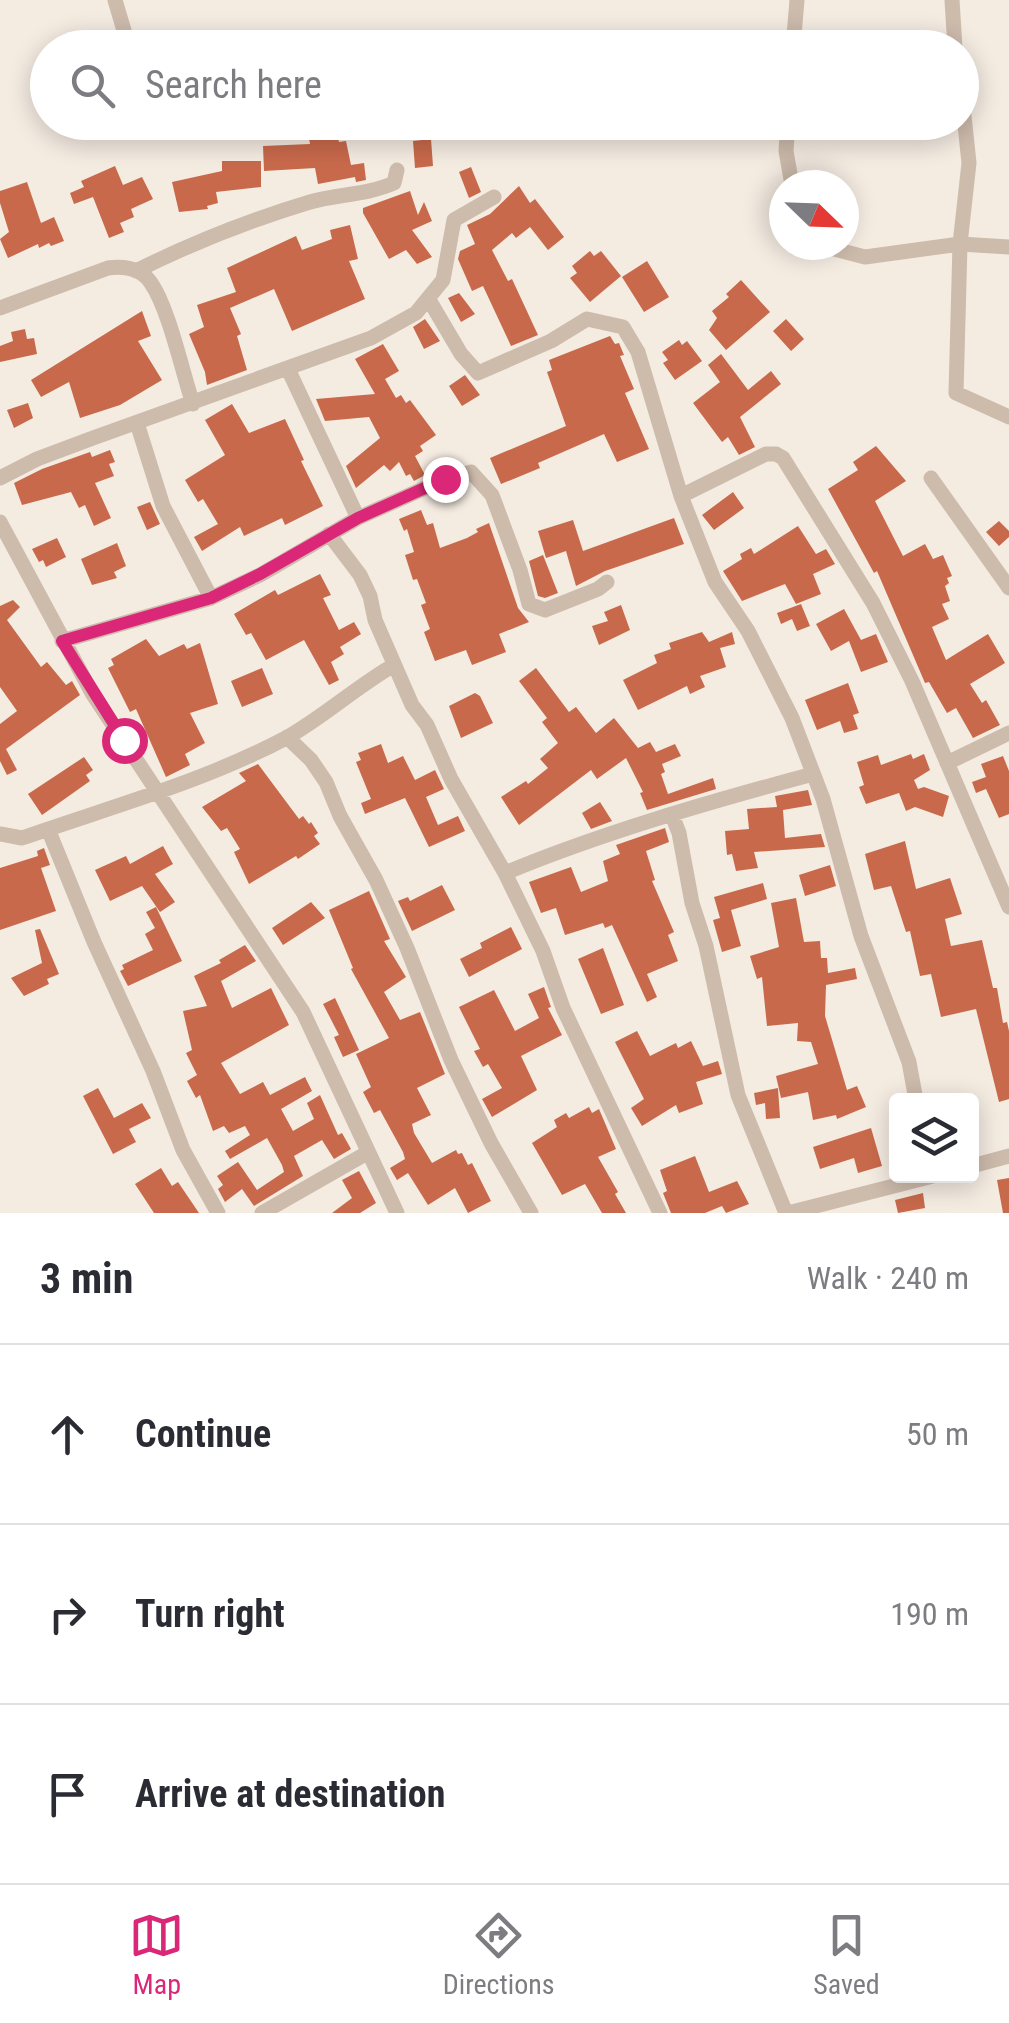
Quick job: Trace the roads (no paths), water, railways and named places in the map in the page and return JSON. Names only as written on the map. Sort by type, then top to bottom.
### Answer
[{"type":"street","points":[[115,0],[124,30]]},
{"type":"street","points":[[794,30],[796,0]]},
{"type":"street","points":[[952,0],[954,30]]},
{"type":"street","points":[[787,140],[789,170]]},
{"type":"street","points":[[967,140],[969,162],[960,244],[956,393],[1009,417]]},
{"type":"street","points":[[136,271],[191,244],[315,201],[377,190],[394,183],[397,170]]},
{"type":"street","points":[[0,478],[37,459],[371,338],[416,313],[443,280],[454,220],[494,197]]},
{"type":"street","points":[[859,255],[960,244],[1009,247]]},
{"type":"street","points":[[0,308],[108,268],[124,266],[136,271],[150,280],[161,304],[192,404]]},
{"type":"street","points":[[428,298],[461,354],[478,374],[587,319],[623,327],[638,352],[681,496],[716,582],[757,648],[792,718],[813,774],[860,936],[910,1062],[915,1093]]},
{"type":"street","points":[[288,369],[358,518]]},
{"type":"street","points":[[138,424],[163,506],[211,598]]},
{"type":"street","points":[[681,496],[766,454],[783,458],[873,604],[912,681],[1009,907]]},
{"type":"street","points":[[62,641],[211,598],[358,518],[445,479],[471,472],[492,496],[529,604],[546,610],[607,582]]},
{"type":"street","points":[[930,478],[1009,588]]},
{"type":"street","points":[[0,522],[62,641],[156,794],[303,1012],[397,1213]]},
{"type":"street","points":[[329,534],[360,574],[412,705],[428,724],[451,779],[505,873],[543,951],[563,1008],[603,1098],[660,1213]]},
{"type":"street","points":[[0,834],[22,838],[156,794],[287,737],[394,666]]},
{"type":"street","points":[[947,763],[1009,733]]},
{"type":"street","points":[[287,737],[311,760],[326,782],[407,948],[451,1060],[491,1143],[531,1213]]},
{"type":"street","points":[[505,873],[567,848],[813,774]]},
{"type":"street","points":[[672,816],[706,946],[738,1095],[795,1212],[901,1183]]},
{"type":"street","points":[[48,829],[183,1150],[218,1213]]},
{"type":"street","points":[[262,1213],[368,1154]]},
{"type":"street","points":[[979,1164],[1009,1156]]}]
